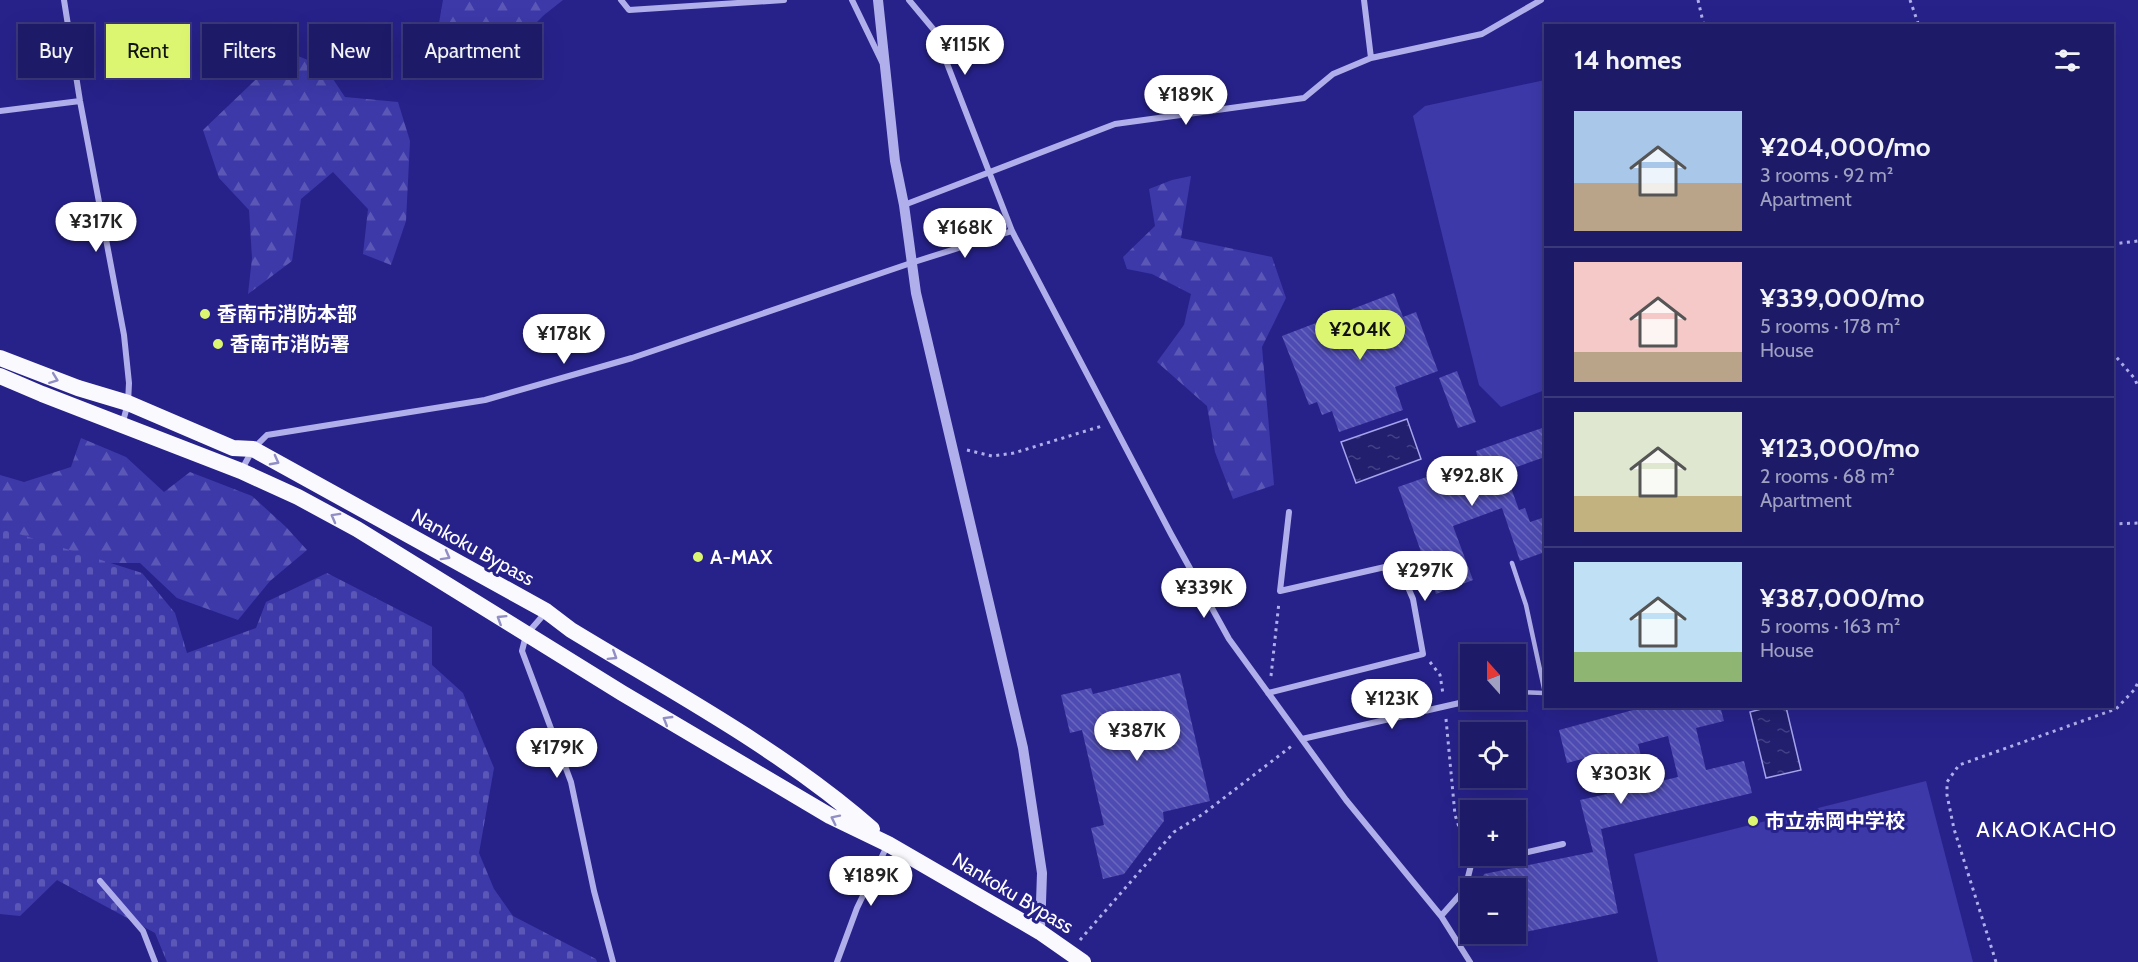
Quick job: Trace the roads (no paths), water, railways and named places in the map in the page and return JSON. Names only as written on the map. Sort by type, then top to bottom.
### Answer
[{"type":"highway","name":"Nankoku Bypass","points":[[0,358],[78,388],[128,404],[233,448],[253,449],[546,611],[571,630],[765,750],[841,802],[888,844]]},
{"type":"highway","name":"Nankoku Bypass","points":[[0,376],[241,471],[298,497],[357,529],[526,634],[830,816],[888,844],[1040,932],[1076,957]]},
{"type":"street","points":[[64,0],[80,101],[124,335],[129,383],[128,404],[122,425]]},
{"type":"street","points":[[621,0],[629,10],[784,0]]},
{"type":"street","points":[[852,0],[885,69]]},
{"type":"street","points":[[878,0],[895,161],[904,204],[911,263],[951,447],[1023,748],[1042,873],[1040,932]]},
{"type":"street","points":[[909,0],[934,30],[1012,231],[1171,534],[1229,639],[1346,800],[1441,916],[1470,962]]},
{"type":"street","points":[[1364,0],[1371,58]]},
{"type":"street","points":[[1521,0],[1522,10]]},
{"type":"street","points":[[904,204],[1115,124],[1304,98],[1333,74],[1371,58],[1482,34],[1541,0]]},
{"type":"street","points":[[0,111],[80,101]]},
{"type":"street","points":[[241,471],[253,449],[267,435],[485,400],[632,358],[1012,231]]},
{"type":"street","points":[[1269,693],[1423,654],[1413,600],[1398,564],[1281,591],[1289,512]]},
{"type":"street","points":[[546,611],[526,634],[522,651],[571,782],[594,891],[613,962]]},
{"type":"street","points":[[1302,739],[1460,703]]},
{"type":"street","points":[[837,962],[857,908],[888,844]]},
{"type":"street","points":[[1441,916],[1465,889],[1472,865],[1563,844]]},
{"type":"street","points":[[100,881],[142,931],[155,962]]},
{"type":"lane","points":[[1512,563],[1526,605],[1544,688]]},
{"type":"lane","points":[[1526,692],[1544,693]]},
{"type":"water","points":[[1407,419],[1421,459],[1356,483],[1341,442]]},
{"type":"water","points":[[1765,708],[1786,708],[1801,770],[1766,778],[1750,712]]},
{"type":"place","name":"香南市消防本部","points":[[205,314]]},
{"type":"place","name":"香南市消防署","points":[[218,344]]},
{"type":"place","name":"A-MAX","points":[[698,557]]},
{"type":"place","name":"市立赤岡中学校","points":[[1753,821]]},
{"type":"district","name":"AKAOKACHO","points":[[2047,829]]}]
